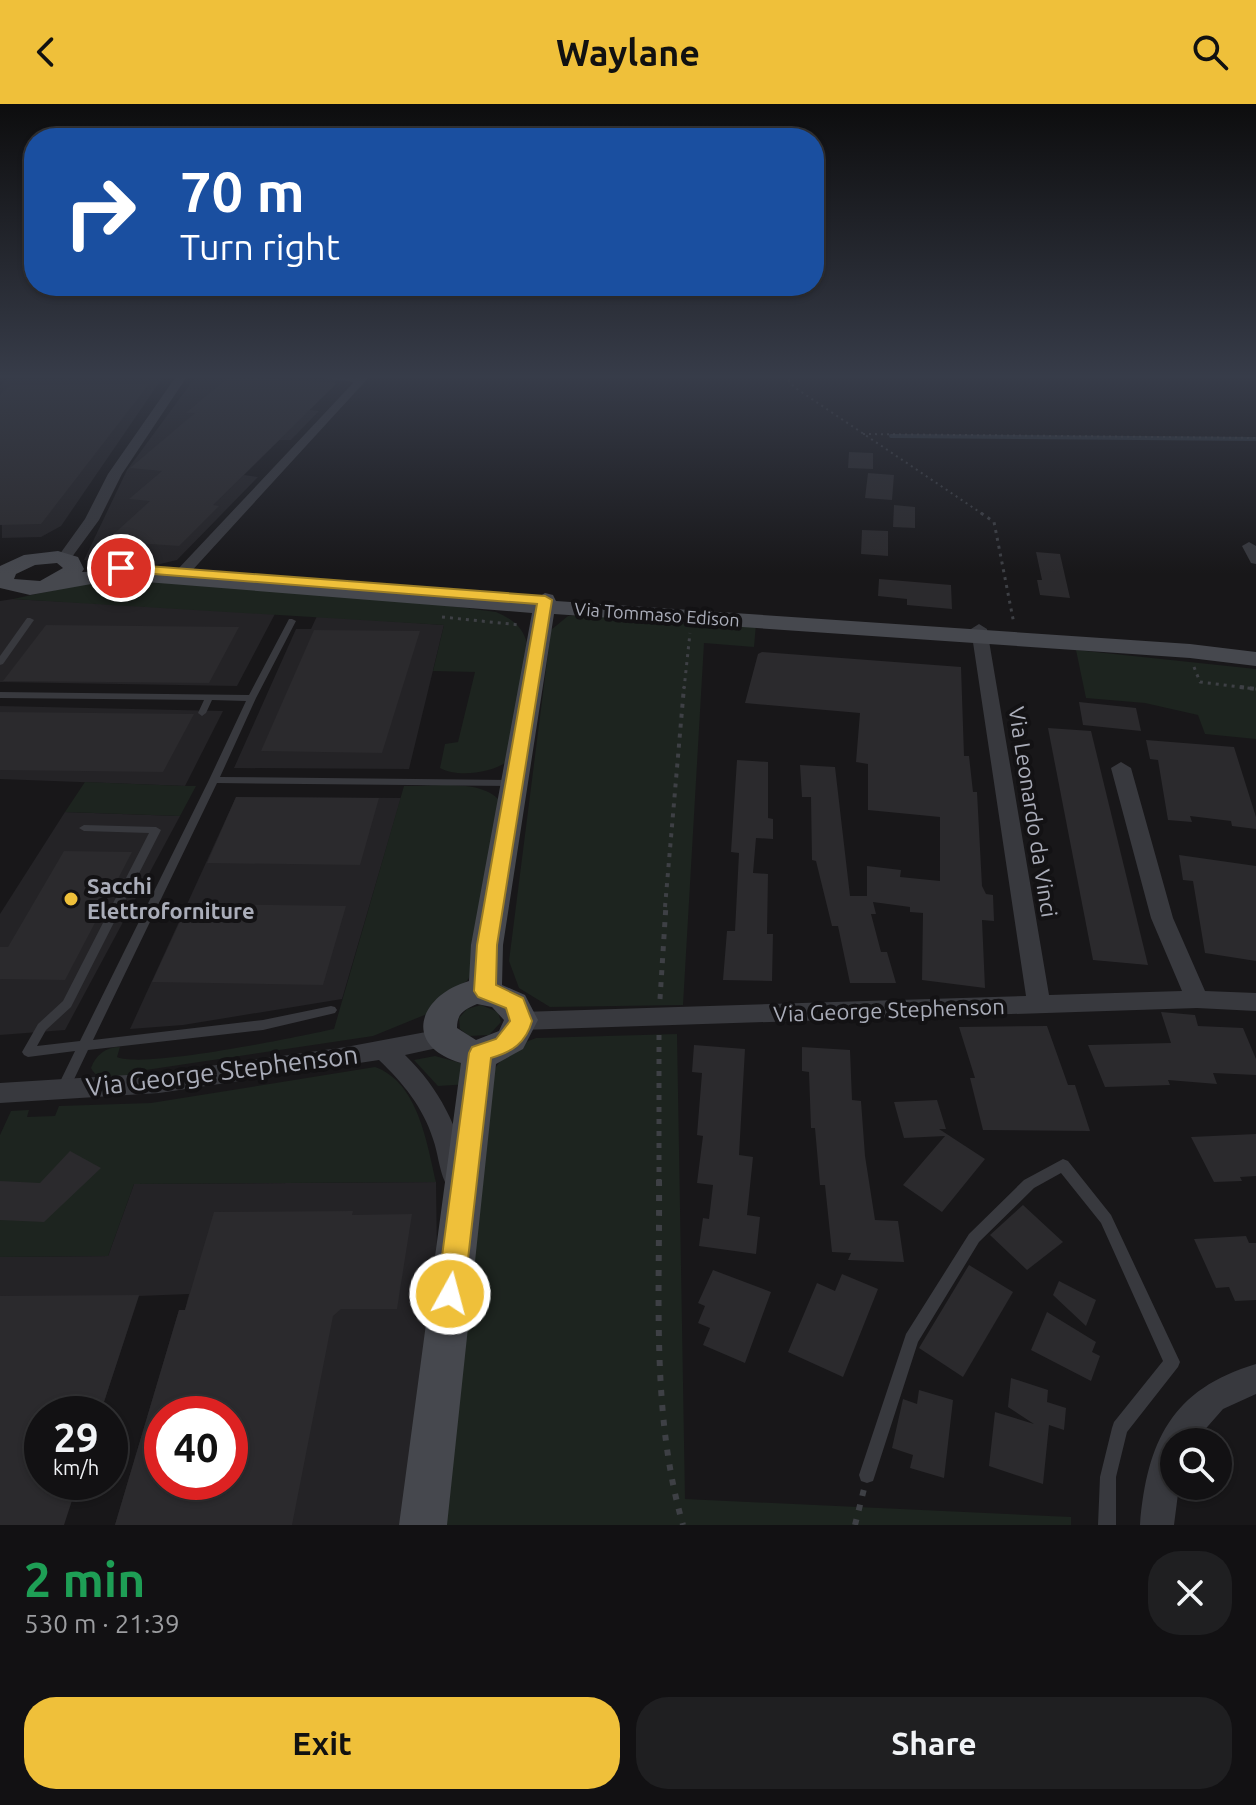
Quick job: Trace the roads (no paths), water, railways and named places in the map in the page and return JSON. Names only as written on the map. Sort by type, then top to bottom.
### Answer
[{"type":"street","points":[[2,576],[21,562],[42,557],[80,533],[92,520],[115,474],[137,441]]},
{"type":"street","points":[[183,572],[304,441]]},
{"type":"street","points":[[59,582],[74,569],[68,560],[80,533]]},
{"type":"street","name":"Via Tommaso Edison","points":[[42,557],[544,604]]},
{"type":"street","name":"Via Tommaso Edison","points":[[2,576],[25,589],[108,575],[146,576],[980,632],[1256,659]]},
{"type":"street","points":[[485,991],[487,945],[544,604]]},
{"type":"street","name":"Via Tommaso Edison","points":[[980,632],[1015,630],[1188,643],[1256,652]]},
{"type":"street","name":"Via Leonardo da Vinci","points":[[980,632],[1039,1004]]},
{"type":"street","points":[[1121,768],[1162,918],[1197,999]]},
{"type":"street","points":[[485,991],[497,993],[515,1004],[521,1021],[519,1030],[504,1046],[480,1053],[457,1050],[442,1038],[438,1029],[443,1010],[461,996],[485,991]]},
{"type":"street","name":"Via George Stephenson","points":[[521,1021],[1197,999],[1256,1002]]},
{"type":"street","name":"Via George Stephenson","points":[[0,1093],[159,1083],[442,1038]]},
{"type":"street","points":[[383,1049],[415,1078],[439,1114],[451,1152],[461,1207]]},
{"type":"street","points":[[423,1525],[480,1053]]},
{"type":"street","points":[[1157,1525],[1163,1474],[1172,1445],[1193,1414],[1217,1393],[1256,1379]]},
{"type":"lane","points":[[0,662],[30,620]]},
{"type":"lane","points":[[62,1090],[292,621]]},
{"type":"lane","points":[[0,695],[252,698]]},
{"type":"lane","points":[[202,713],[209,698]]},
{"type":"lane","points":[[214,780],[514,783]]},
{"type":"lane","points":[[84,828],[156,830],[67,1004],[42,1027],[28,1052],[263,1025],[331,1010]]},
{"type":"lane","points":[[867,1475],[911,1339],[974,1238],[1029,1184],[1063,1165],[1106,1219],[1172,1362],[1120,1428],[1108,1477],[1107,1525]]},
{"type":"place","name":"Sacchi Elettroforniture","points":[[71,899]]}]
